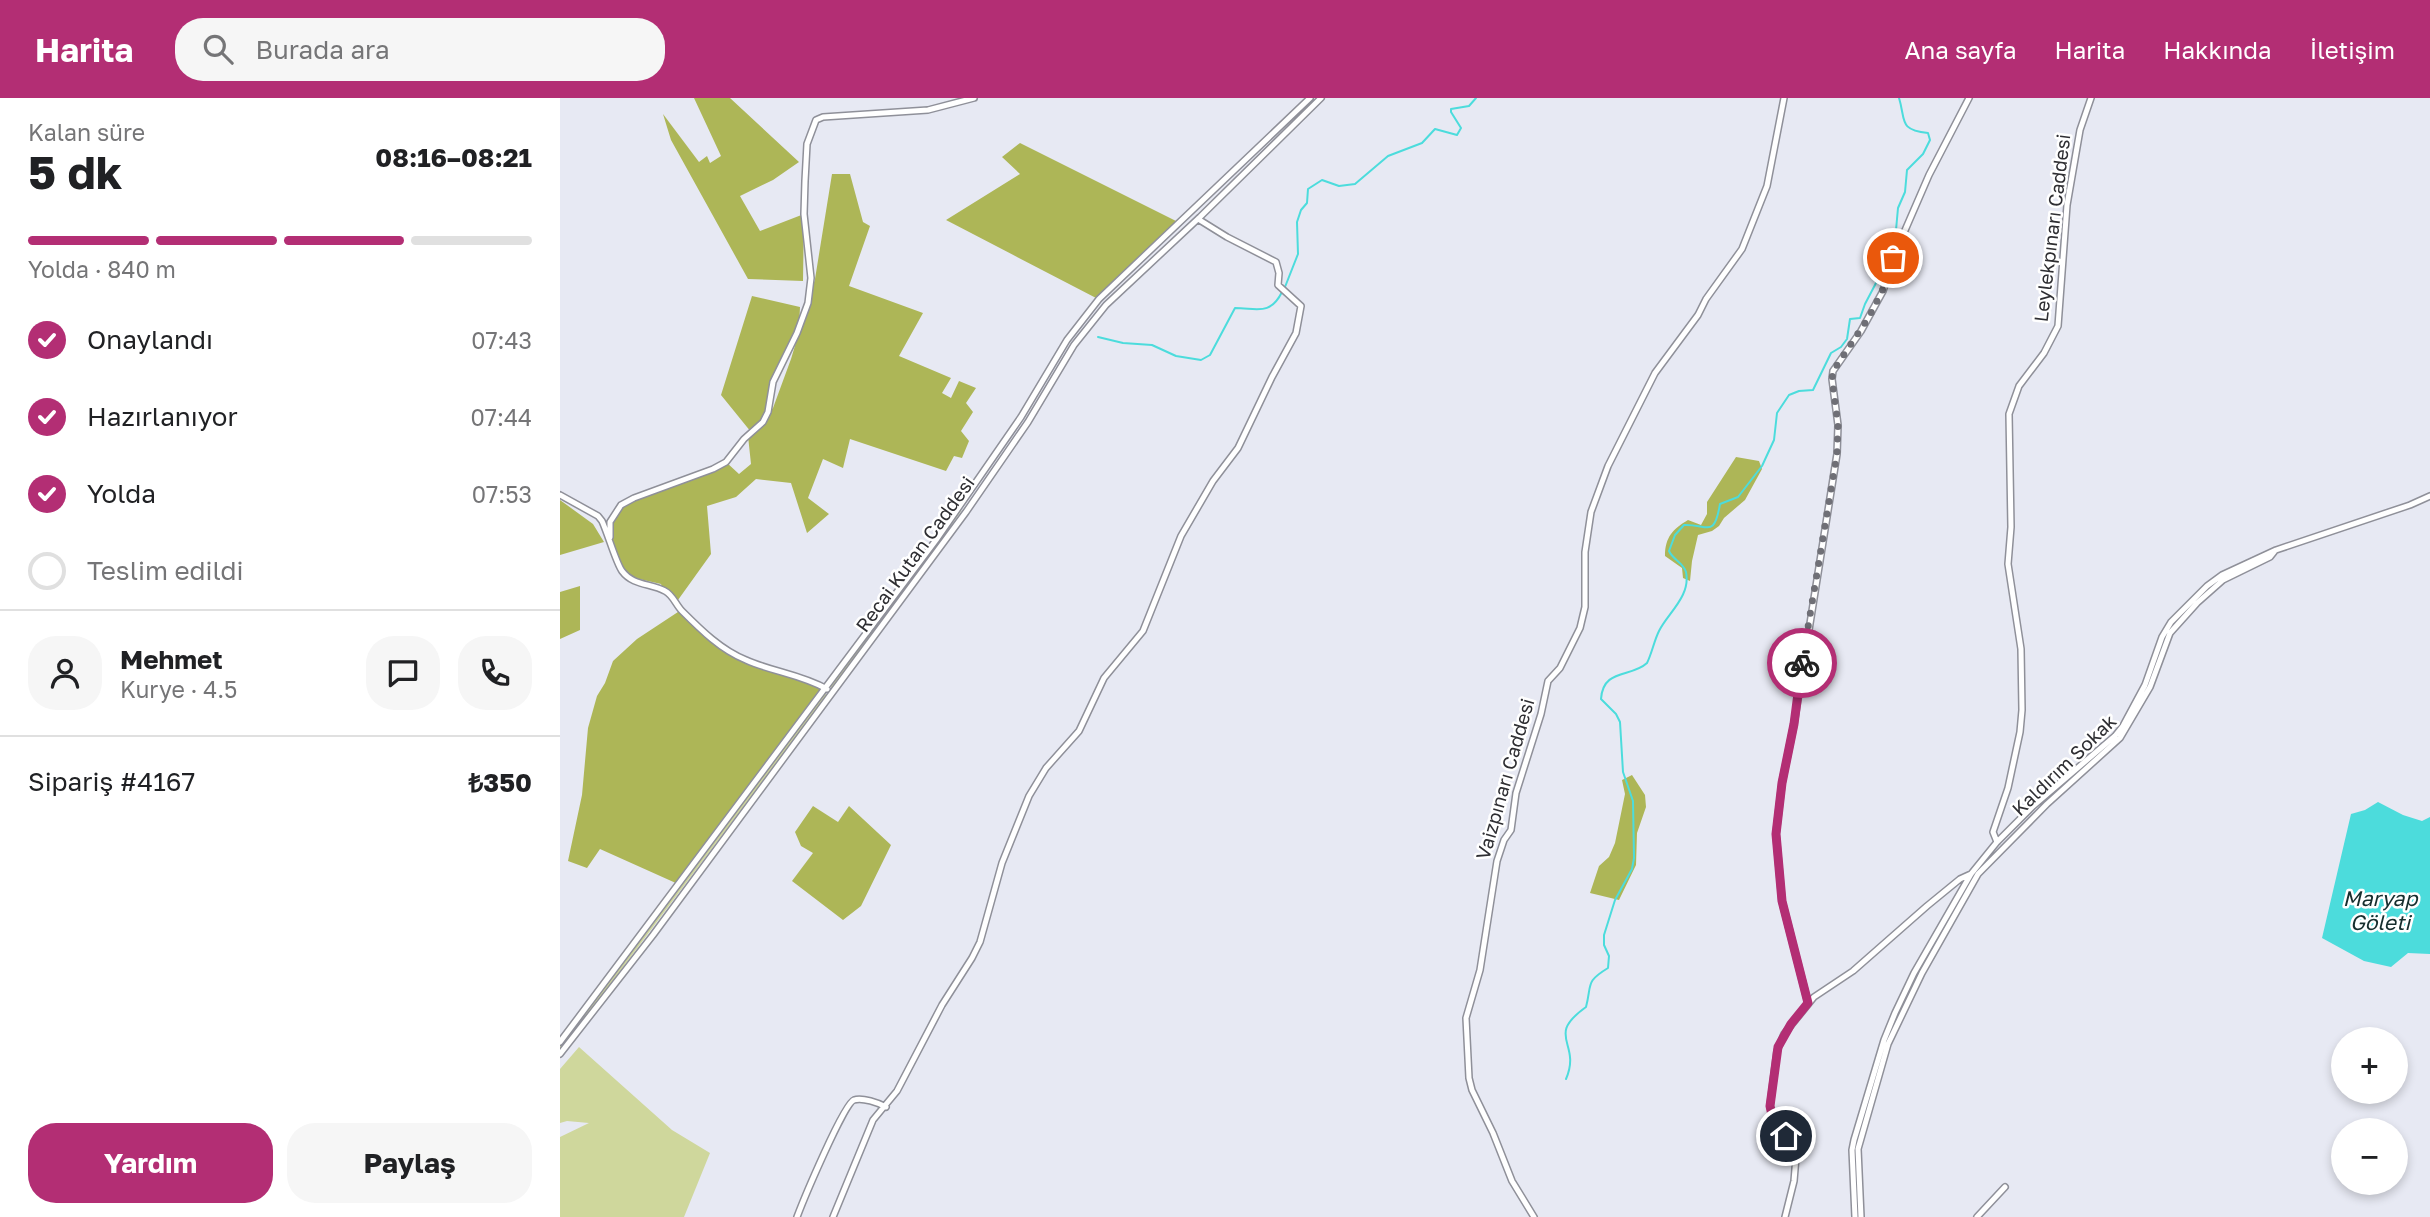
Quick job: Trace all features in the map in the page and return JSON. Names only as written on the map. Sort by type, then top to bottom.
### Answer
[{"type":"street","points":[[610,537],[610,522],[621,505],[726,462],[744,439],[763,422],[768,412],[773,382],[808,303],[811,278],[804,214],[805,181],[807,144],[816,120],[823,117],[928,110],[974,98]]},
{"type":"street","name":"Recai Kutan Caddesi","points":[[560,1042],[965,499],[1021,418],[1067,340],[1099,299],[1310,98]]},
{"type":"street","name":"Recai Kutan Caddesi","points":[[560,1054],[653,935],[966,512],[1028,422],[1082,335],[1108,303],[1321,98]]},
{"type":"street","name":"Vaizpınarı Caddesi","points":[[1534,1217],[1512,1181],[1469,1078],[1466,1018],[1480,971],[1497,861],[1504,840],[1511,830],[1516,793],[1541,714],[1548,681],[1560,668],[1580,628],[1585,607],[1584,563],[1589,520],[1608,466],[1655,373],[1742,249],[1767,186],[1784,98]]},
{"type":"street","points":[[1808,1003],[1782,901],[1776,834],[1782,783],[1794,724],[1837,454],[1838,425],[1832,375],[1883,291],[1893,258],[1929,175],[1969,98]]},
{"type":"street","name":"Leylekpınarı Caddesi","points":[[1999,845],[1993,832],[2008,789],[2022,710],[2021,649],[2008,564],[2011,527],[2009,414],[2019,386],[2044,353],[2059,326],[2067,205],[2080,130],[2091,98]]},
{"type":"street","points":[[833,1217],[865,1135],[878,1112],[886,1107],[897,1091],[942,1005],[972,958],[1002,863],[1028,796],[1046,768],[1079,731],[1104,678],[1143,631],[1181,536],[1213,481],[1238,448],[1296,333],[1301,306],[1280,289],[1276,262],[1227,237],[1191,214]]},
{"type":"street","points":[[560,495],[598,516],[626,576],[670,595],[681,610],[727,652],[748,661],[790,672],[832,693]]},
{"type":"street","name":"Kaldırım Sokak","points":[[1786,1217],[1796,1157],[1772,1115],[1770,1102],[1780,1041],[1808,1003],[1822,990],[1865,962],[1960,879],[1975,874],[1999,845],[2120,738],[2150,687],[2170,633],[2215,584],[2270,557],[2276,550],[2430,496]]},
{"type":"street","points":[[1855,1217],[1852,1149],[1884,1040],[1914,973],[1975,874]]},
{"type":"street","points":[[1861,1217],[1858,1149],[1888,1044],[1975,874]]},
{"type":"street","points":[[797,1217],[836,1128],[851,1102],[857,1100],[878,1103],[886,1107]]},
{"type":"street","points":[[1977,1217],[2005,1187]]},
{"type":"green space","points":[[694,98],[730,98],[799,162],[773,180],[740,196],[760,231],[804,214],[803,281],[748,279],[671,140],[663,114],[699,162],[707,156],[710,163],[721,156]]},
{"type":"green space","points":[[1020,143],[1176,221],[1098,299],[946,220],[1020,174],[1002,157]]},
{"type":"green space","points":[[832,174],[850,174],[863,222],[870,226],[849,286],[923,313],[899,356],[951,378],[942,393],[951,398],[959,381],[976,388],[966,403],[973,412],[961,431],[969,441],[962,458],[954,456],[946,471],[850,439],[843,468],[823,459],[808,498],[829,514],[807,533],[791,483],[756,479],[736,497],[707,506],[711,554],[678,600],[663,590],[661,584],[626,576],[613,546],[610,522],[627,502],[726,462],[739,474],[751,464],[748,436],[751,432],[721,395],[752,296],[800,307],[799,328],[775,377],[769,412],[773,408],[815,279]]},
{"type":"green space","points":[[1736,457],[1759,461],[1762,469],[1745,500],[1724,518],[1719,526],[1698,535],[1690,581],[1683,578],[1682,568],[1665,556],[1668,539],[1674,530],[1688,520],[1701,525],[1707,514],[1707,502]]},
{"type":"green space","points":[[560,500],[593,524],[604,542],[560,555]]},
{"type":"green space","points":[[962,510],[832,688],[829,686],[955,516]]},
{"type":"green space","points":[[580,586],[580,630],[560,639],[560,592]]},
{"type":"green space","points":[[681,610],[738,655],[825,688],[678,884],[600,849],[587,868],[568,861],[582,795],[588,728],[597,696],[613,661],[637,639]]},
{"type":"green space","points":[[824,693],[827,695],[560,1051],[560,1046]]},
{"type":"green space","points":[[1632,775],[1645,795],[1646,807],[1637,833],[1636,865],[1619,900],[1590,893],[1599,866],[1609,857],[1615,843],[1625,794],[1622,780]]},
{"type":"green space","points":[[813,806],[838,822],[849,806],[891,845],[861,906],[843,920],[792,881],[813,853],[801,846],[795,832]]},
{"type":"green space","points":[[579,1047],[672,1130],[710,1153],[684,1217],[560,1217],[560,1137],[589,1123],[560,1123],[560,1069]]},
{"type":"water","name":"Maryap Göleti","points":[[2378,802],[2422,821],[2430,817],[2430,954],[2408,953],[2391,967],[2364,961],[2322,938],[2351,814]]},
{"type":"waterway","points":[[1285,287],[1298,254],[1297,222],[1307,203],[1308,189],[1322,180],[1339,186],[1355,184],[1388,156],[1422,143],[1435,129],[1457,135],[1461,128],[1451,109],[1469,106],[1476,98]]},
{"type":"waterway","points":[[1566,1079],[1570,1067],[1565,1033],[1567,1026],[1586,1007],[1593,980],[1608,968],[1609,956],[1604,945],[1604,935],[1615,900],[1632,869],[1634,858],[1633,801],[1623,772],[1620,722],[1601,699],[1603,689],[1612,678],[1641,668],[1647,663],[1659,631],[1682,596],[1687,581],[1686,572],[1669,551],[1675,535],[1684,525],[1712,526],[1720,504],[1738,497],[1762,466],[1774,440],[1777,413],[1789,395],[1813,390],[1831,353],[1847,339],[1850,319],[1860,318],[1876,283],[1876,260],[1881,245],[1896,230],[1907,170],[1923,154],[1930,140],[1928,133],[1918,132],[1907,126],[1899,98]]},
{"type":"waterway","points":[[1098,337],[1123,343],[1152,345],[1176,356],[1201,360],[1210,355],[1235,308],[1268,308],[1282,292]]},
{"type":"way so far","points":[[1802,663],[1837,454],[1838,425],[1832,375],[1876,304],[1893,258]]},
{"type":"route","points":[[1786,1136],[1772,1115],[1770,1106],[1777,1051],[1784,1034],[1808,1003],[1782,901],[1776,825],[1802,663]]}]
